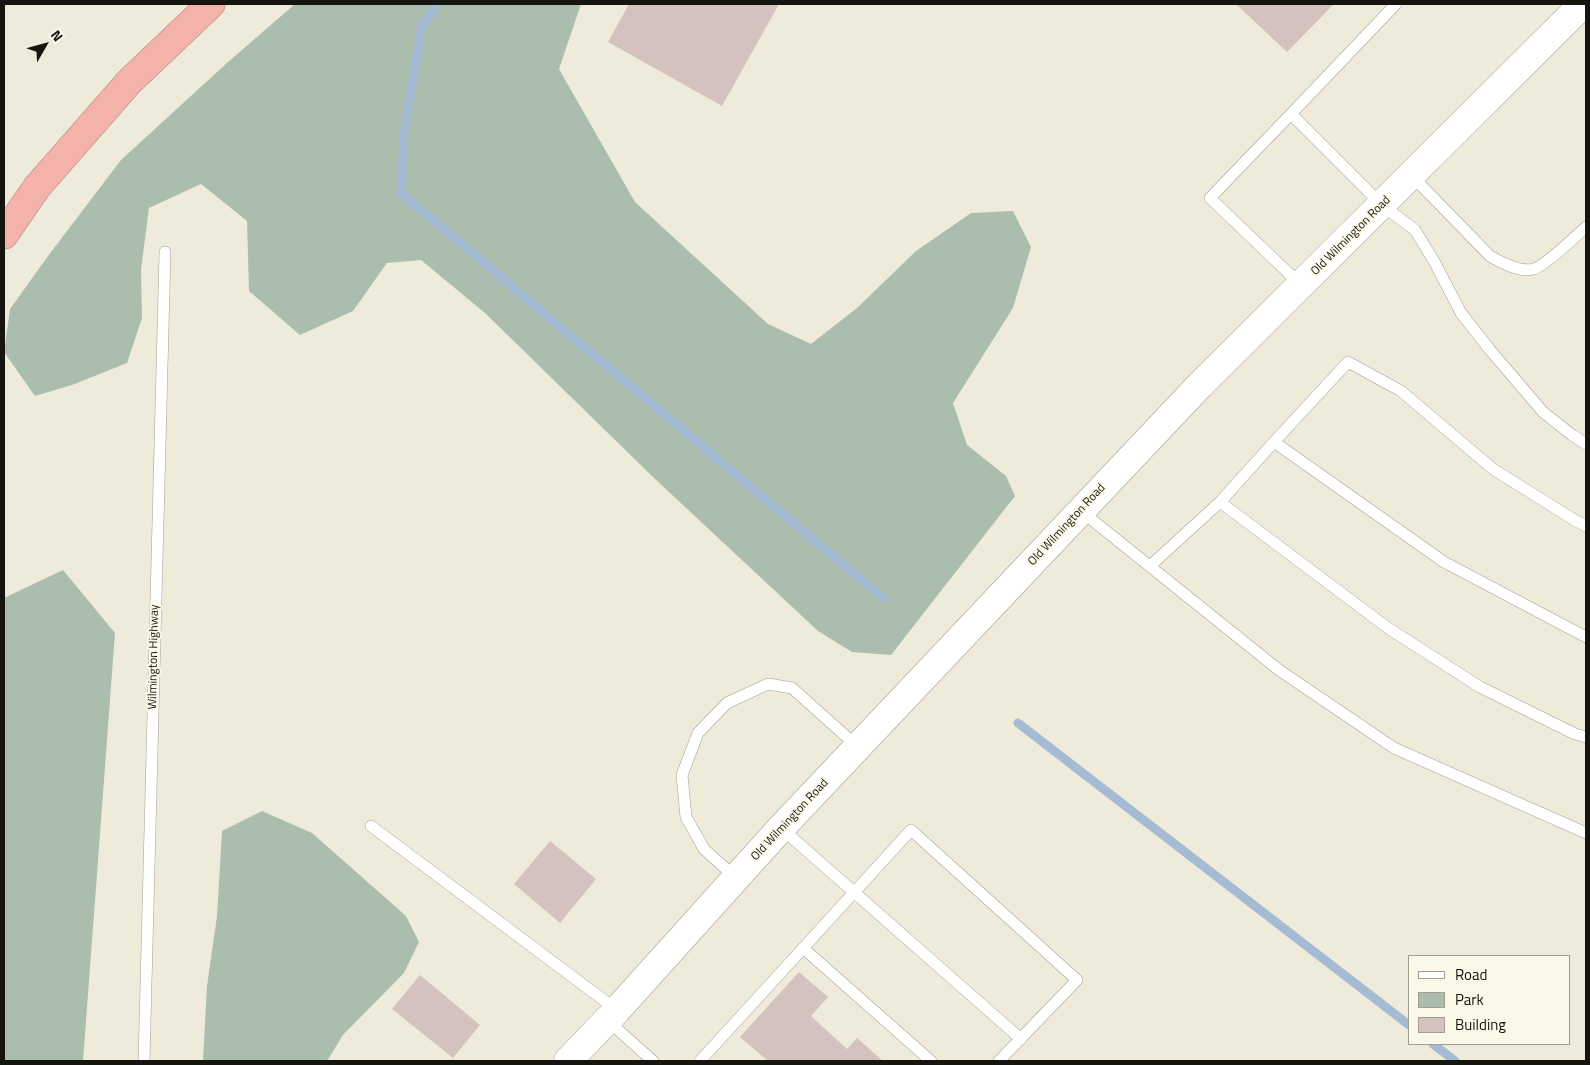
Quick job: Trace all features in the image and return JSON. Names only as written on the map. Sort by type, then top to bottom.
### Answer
[{"type":"highway","points":[[4,235],[38,186],[123,90],[211,4]]},
{"type":"main road","name":"Old Wilmington Road","points":[[568,1061],[781,828],[1200,386],[1583,4]]},
{"type":"lane","points":[[1301,285],[1210,198],[1396,4]]},
{"type":"lane","points":[[1291,114],[1382,205],[1415,230],[1462,313],[1490,350],[1543,412],[1586,444]]},
{"type":"lane","points":[[1411,175],[1490,256],[1502,263],[1520,269],[1534,269],[1551,258],[1586,227]]},
{"type":"lane","name":"Wilmington Highway","points":[[144,1061],[165,252]]},
{"type":"lane","points":[[1150,566],[1220,502],[1348,362],[1401,391],[1493,469],[1586,526]]},
{"type":"lane","points":[[1274,442],[1444,562],[1586,636]]},
{"type":"lane","points":[[1220,502],[1396,634],[1480,686],[1575,734],[1586,737]]},
{"type":"lane","points":[[1081,511],[1278,670],[1394,748],[1586,833]]},
{"type":"lane","points":[[736,878],[704,849],[686,817],[682,775],[698,733],[727,703],[768,684],[792,688],[858,747]]},
{"type":"lane","points":[[371,826],[612,1015],[653,1061]]},
{"type":"lane","points":[[781,828],[1021,1039]]},
{"type":"lane","points":[[700,1061],[911,830],[1077,980],[999,1061]]},
{"type":"lane","points":[[803,948],[931,1061]]},
{"type":"green space","points":[[295,4],[581,4],[559,69],[635,202],[768,324],[811,344],[857,308],[916,251],[971,213],[1013,211],[1031,247],[1013,308],[953,403],[967,445],[1006,476],[1015,496],[891,655],[852,652],[818,631],[654,478],[485,313],[421,260],[387,263],[353,311],[300,335],[249,291],[247,221],[201,184],[149,208],[141,270],[142,318],[127,363],[72,385],[35,396],[4,352],[10,309],[121,160],[228,62]]},
{"type":"green space","points":[[63,570],[115,633],[83,1061],[4,1061],[4,598]]},
{"type":"green space","points":[[262,811],[312,833],[406,916],[419,942],[404,973],[343,1035],[327,1061],[203,1061],[207,986],[217,916],[222,831]]},
{"type":"building","points":[[629,4],[779,4],[722,106],[608,42]]},
{"type":"building","points":[[1236,4],[1334,4],[1287,52]]},
{"type":"building","points":[[550,841],[596,879],[560,923],[514,884]]},
{"type":"building","points":[[799,972],[828,997],[811,1016],[847,1049],[857,1038],[883,1061],[768,1061],[740,1037]]},
{"type":"building","points":[[420,975],[480,1025],[453,1058],[392,1009]]},
{"type":"waterway","points":[[437,4],[422,27],[404,133],[401,193],[884,599]]},
{"type":"waterway","points":[[1018,723],[1408,1024]]},
{"type":"waterway","points":[[1434,1045],[1455,1061]]}]
